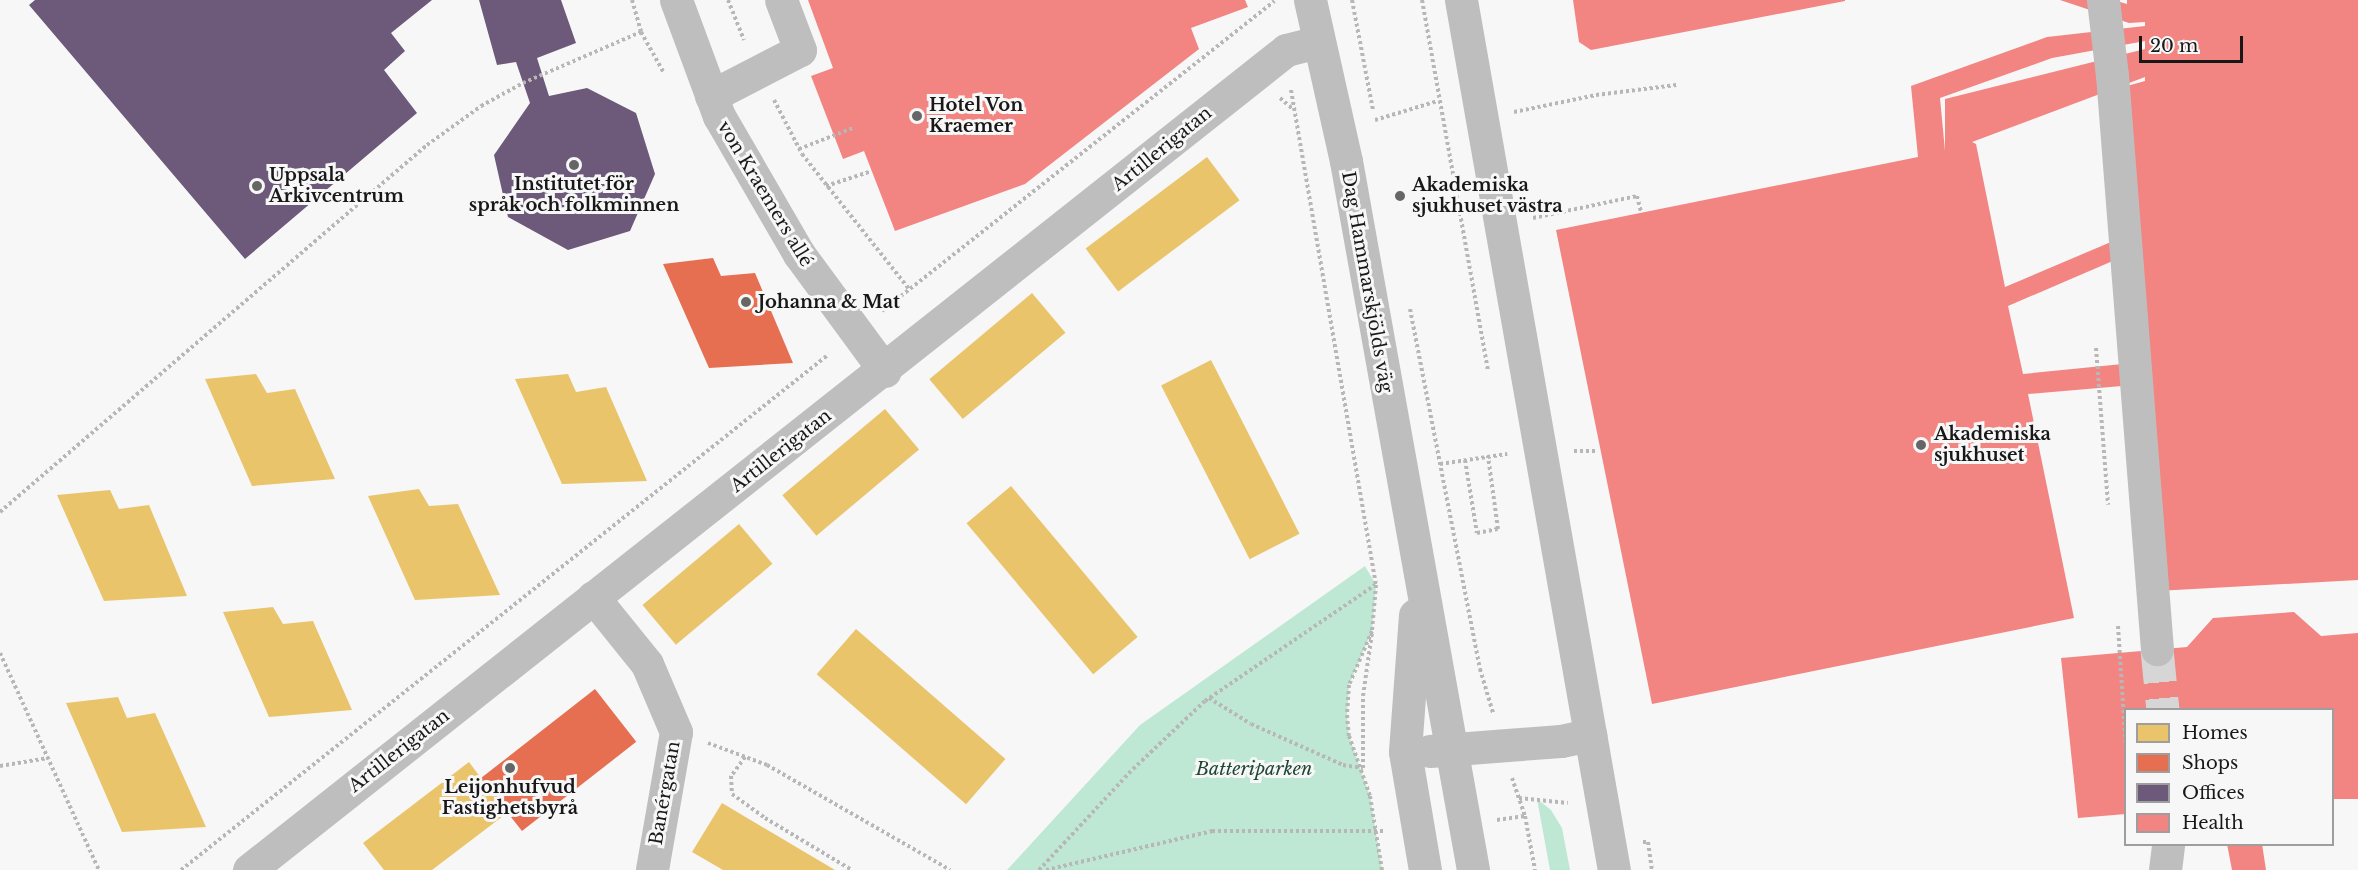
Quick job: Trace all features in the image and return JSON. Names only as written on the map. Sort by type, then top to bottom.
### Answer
[{"type":"street","name":"von Kraemers allé","points":[[676,0],[719,116],[799,254],[854,334],[885,371]]},
{"type":"street","points":[[711,96],[800,50],[781,0]]},
{"type":"street","name":"Dag Hammarskjölds väg","points":[[1310,0],[1317,42],[1346,161],[1473,870]]},
{"type":"street","points":[[1461,0],[1614,870]]},
{"type":"street","points":[[2103,0],[2112,75],[2157,650]]},
{"type":"street","name":"Artillerigatan","points":[[249,870],[593,597],[885,371],[1286,50],[1317,42]]},
{"type":"street","name":"Dag Hammarskjölds väg","points":[[1419,565],[1405,752],[1425,870]]},
{"type":"street","name":"Banérgatan","points":[[593,597],[647,664],[676,732],[652,870]]},
{"type":"street","points":[[1405,752],[1502,747],[1590,735]]},
{"type":"street","points":[[2165,870],[2168,846]]},
{"type":"path","points":[[728,0],[759,71],[799,149],[909,289]]},
{"type":"path","points":[[1352,0],[1377,132]]},
{"type":"path","points":[[1375,120],[1438,101],[1422,0]]},
{"type":"path","points":[[181,870],[1274,1]]},
{"type":"path","points":[[0,512],[427,145],[480,106],[523,83],[642,32]]},
{"type":"path","points":[[1286,50],[1376,585],[1363,696],[1363,768],[1382,870]]},
{"type":"path","points":[[1512,113],[1596,95],[1676,86]]},
{"type":"path","points":[[799,149],[855,127]]},
{"type":"path","points":[[826,186],[872,171]]},
{"type":"path","points":[[1532,219],[1637,196],[1641,212]]},
{"type":"path","points":[[1409,303],[1480,669],[1525,816],[1534,870]]},
{"type":"path","points":[[1440,464],[1488,456],[1498,529],[1477,533],[1466,460]]},
{"type":"path","points":[[1039,870],[1133,769],[1209,698],[1376,585]]},
{"type":"path","points":[[1363,768],[1349,736],[1349,685],[1372,631]]},
{"type":"path","points":[[0,653],[99,870]]},
{"type":"path","points":[[1209,698],[1251,724],[1343,765],[1363,768]]},
{"type":"path","points":[[676,732],[767,765],[950,870]]},
{"type":"path","points":[[744,756],[731,776],[732,794],[765,818],[852,870]]},
{"type":"path","points":[[0,766],[48,758]]},
{"type":"path","points":[[1465,825],[1525,816]]},
{"type":"path","points":[[1046,870],[1212,831],[1419,831]]},
{"type":"green space","name":"Batteriparken","points":[[1365,566],[1376,585],[1372,631],[1349,685],[1347,715],[1349,736],[1370,796],[1382,870],[1007,870],[1140,725]]},
{"type":"green space","points":[[1537,799],[1551,810],[1562,828],[1570,870],[1550,870]]},
{"type":"building: Homes","points":[[1207,157],[1239,200],[1118,292],[1086,248]]},
{"type":"building: Homes","points":[[1032,293],[1065,333],[963,419],[929,379]]},
{"type":"building: Homes","points":[[1211,360],[1300,534],[1250,559],[1161,385]]},
{"type":"building: Homes","points":[[256,374],[267,393],[295,389],[335,479],[252,486],[205,379]]},
{"type":"building: Homes","points":[[568,374],[576,392],[606,387],[647,481],[562,484],[515,379]]},
{"type":"building: Homes","points":[[885,409],[919,450],[816,536],[782,495]]},
{"type":"building: Homes","points":[[1011,486],[1138,637],[1093,674],[967,523]]},
{"type":"building: Homes","points":[[419,489],[429,506],[458,504],[500,595],[415,600],[368,496]]},
{"type":"building: Homes","points":[[110,490],[119,509],[149,505],[187,596],[104,601],[57,495]]},
{"type":"building: Homes","points":[[739,524],[772,564],[676,645],[642,605]]},
{"type":"building: Homes","points":[[273,607],[283,624],[313,621],[352,710],[269,717],[223,612]]},
{"type":"building: Homes","points":[[856,629],[1005,759],[966,804],[817,674]]},
{"type":"building: Homes","points":[[118,697],[127,718],[155,713],[206,827],[122,832],[66,703]]},
{"type":"building: Homes","points":[[469,762],[507,813],[432,870],[384,870],[363,843]]},
{"type":"building: Homes","points":[[722,803],[835,870],[723,870],[692,852]]},
{"type":"building: Shops","points":[[713,258],[721,276],[755,273],[793,363],[709,368],[663,264]]},
{"type":"building: Shops","points":[[595,689],[636,742],[522,831],[481,778]]},
{"type":"building: Offices","name":"Uppsala Arkivcentrum","points":[[35,0],[432,0],[391,33],[405,51],[384,70],[417,113],[245,259],[29,5]]},
{"type":"building: Offices","name":"Institutet för språk och folkminnen","points":[[479,0],[561,0],[576,43],[537,58],[549,96],[587,88],[636,113],[655,174],[630,231],[568,250],[508,217],[494,155],[530,103],[516,62],[497,65]]},
{"type":"building: Health","points":[[808,0],[1245,0],[1248,7],[1191,28],[1199,49],[1025,184],[895,231],[864,151],[843,159],[811,76],[833,68]]},
{"type":"building: Health","points":[[1573,0],[1845,1],[1591,50],[1579,42]]},
{"type":"building: Health","points":[[2060,0],[2113,0],[2127,4],[2127,0],[2358,0],[2358,580],[2157,591],[2145,384],[2028,394],[2074,618],[1652,704],[1556,230],[1918,157],[1911,86],[2047,37],[2145,26],[2145,22],[2129,23]],"holes":[[[2145,41],[2145,49],[1945,99],[1945,151],[1940,98],[2052,58]],[[2145,77],[2145,81],[2127,86],[2118,239],[2005,287],[1976,144],[1972,142]],[[2122,257],[2143,362],[2023,374],[2008,306]]]},
{"type":"building: Health","points":[[2294,612],[2321,636],[2358,633],[2358,799],[2334,799],[2334,708],[2124,708],[2124,814],[2078,818],[2061,658],[2187,647],[2213,618]]},
{"type":"building: Health","points":[[2227,846],[2262,846],[2266,870],[2232,870]]},
{"type":"tunnel","points":[[2157,649],[2163,708]]},
{"type":"place","name":"Hotel Von Kraemer","points":[[917,116]]},
{"type":"place","name":"Institutet för språk och folkminnen","points":[[574,165]]},
{"type":"place","name":"Uppsala Arkivcentrum","points":[[257,186]]},
{"type":"place","name":"Akademiska sjukhuset västra","points":[[1400,196]]},
{"type":"place","name":"Johanna & Mat","points":[[746,302]]},
{"type":"place","name":"Akademiska sjukhuset","points":[[1921,445]]},
{"type":"place","name":"Leijonhufvud Fastighetsbyrå","points":[[510,768]]}]
